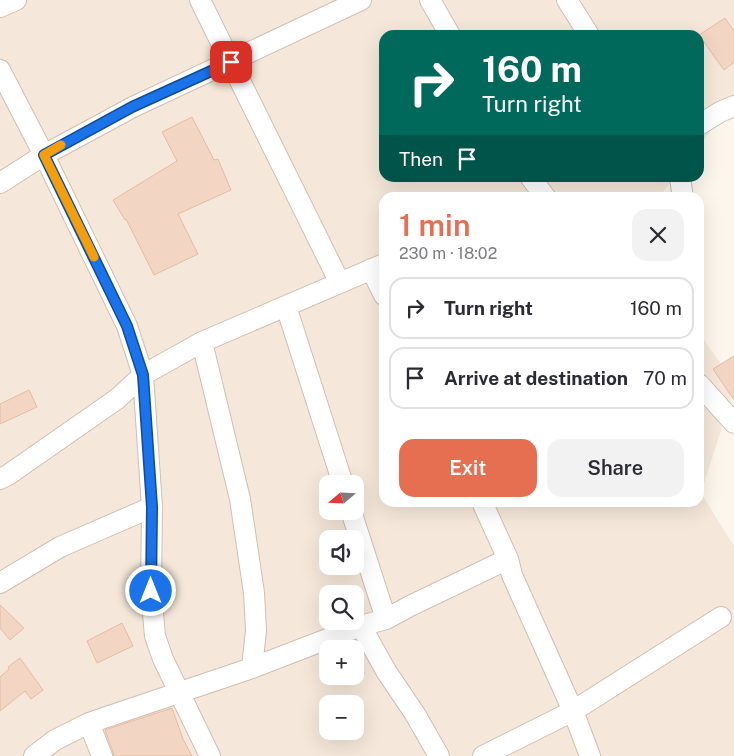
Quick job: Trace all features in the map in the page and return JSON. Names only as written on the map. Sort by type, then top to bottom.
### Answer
[{"type":"street","points":[[0,7],[16,0]]},
{"type":"street","points":[[200,0],[340,283]]},
{"type":"street","points":[[0,183],[44,155],[132,107],[361,0]]},
{"type":"street","points":[[430,0],[447,30]]},
{"type":"street","points":[[567,0],[587,30]]},
{"type":"street","points":[[0,70],[44,155],[127,326],[143,375],[152,507],[151,591],[156,636],[163,659],[210,756]]},
{"type":"street","points":[[704,122],[734,106]]},
{"type":"street","points":[[0,479],[117,399],[143,375],[202,342],[378,267]]},
{"type":"street","points":[[286,306],[339,475]]},
{"type":"street","points":[[202,342],[240,499],[254,593],[256,630],[252,668]]},
{"type":"street","points":[[704,390],[734,423]]},
{"type":"street","points":[[0,583],[60,547],[152,507]]},
{"type":"street","points":[[484,507],[573,710],[590,756]]},
{"type":"street","points":[[354,520],[386,619]]},
{"type":"street","points":[[364,625],[386,619],[508,559]]},
{"type":"street","points":[[484,756],[573,710],[721,616]]},
{"type":"street","points":[[34,756],[55,740],[89,722],[252,668],[351,630]]},
{"type":"street","points":[[363,630],[386,671],[439,756]]},
{"type":"street","points":[[89,722],[102,756]]},
{"type":"shaded area","points":[[0,0],[734,0],[734,100],[704,139],[704,30],[379,30],[379,182],[671,182],[663,192],[379,192],[379,507],[704,507],[704,498],[734,546],[734,756],[0,756]]},
{"type":"shaded area","points":[[704,340],[734,382],[734,389],[704,484]]},
{"type":"building","points":[[725,18],[734,31],[734,62],[724,70],[704,42],[704,32]]},
{"type":"building","points":[[192,117],[214,160],[218,159],[231,190],[178,214],[198,254],[154,275],[126,219],[113,200],[177,161],[162,132]]},
{"type":"building","points":[[734,356],[734,400],[713,369]]},
{"type":"building","points":[[29,390],[37,407],[0,424],[0,404]]},
{"type":"building","points":[[0,605],[24,628],[10,640],[0,628]]},
{"type":"building","points":[[122,623],[133,646],[97,663],[87,641]]},
{"type":"building","points":[[20,658],[43,690],[31,699],[25,691],[0,711],[0,677],[9,669],[8,667]]},
{"type":"building","points":[[172,708],[183,739],[192,756],[114,756],[105,730]]},
{"type":"slow traffic","points":[[61,145],[44,155],[94,257]]},
{"type":"route","points":[[151,591],[152,507],[143,375],[127,326],[44,155],[132,107],[231,62]]}]
